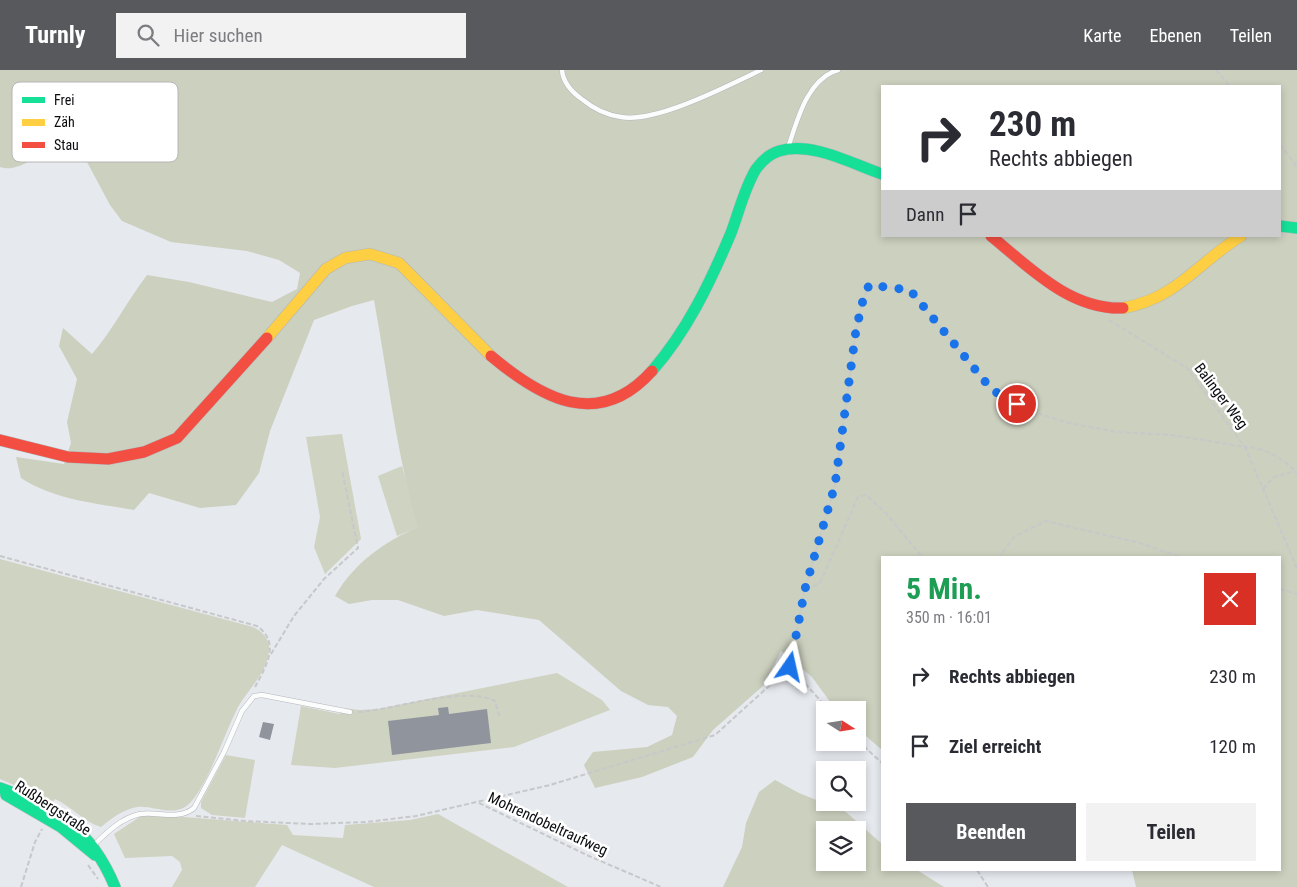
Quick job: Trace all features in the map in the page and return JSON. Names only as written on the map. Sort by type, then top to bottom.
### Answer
[{"type":"street","points":[[0,440],[68,457],[108,459],[144,452],[177,438],[232,379],[326,268],[342,257],[361,252],[399,263],[497,362],[548,396],[570,404],[585,406],[618,398],[649,375],[672,349],[682,334],[710,279],[755,172],[766,156],[787,150],[815,152],[881,174]]},
{"type":"street","points":[[1281,226],[1297,228]]},
{"type":"street","points":[[992,237],[1043,279],[1075,299],[1093,306],[1117,309],[1145,303],[1167,292],[1240,237]]},
{"type":"street","name":"Rußbergstraße","points":[[0,790],[28,797],[54,810],[82,830],[91,847],[110,872],[115,887]]},
{"type":"lane","points":[[562,70],[562,78],[575,94],[595,110],[621,117],[646,117],[685,104],[761,70]]},
{"type":"lane","points":[[787,150],[803,106],[819,81],[831,72],[838,70]]},
{"type":"lane","points":[[91,847],[112,828],[131,817],[141,814],[184,813],[194,808],[247,703],[254,696],[262,694],[350,712]]},
{"type":"path","points":[[1216,70],[1229,85]]},
{"type":"path","points":[[1281,145],[1297,167]]},
{"type":"path","points":[[479,803],[584,775],[715,734],[790,667],[805,589],[835,485],[856,330],[863,300],[869,285],[910,290],[992,390],[1030,410],[1070,423],[1117,432],[1172,435],[1245,447],[1297,568]]},
{"type":"path","name":"Balinger Weg","points":[[1107,319],[1187,368],[1245,447],[1261,448],[1285,462],[1296,472]]},
{"type":"path","points":[[247,703],[271,654],[294,616],[324,578],[358,548],[342,470]]},
{"type":"path","points":[[1263,489],[1274,477],[1296,472]]},
{"type":"path","points":[[805,589],[820,583],[858,497],[866,495],[921,556]]},
{"type":"path","points":[[1000,556],[1014,537],[1045,521],[1140,543],[1177,556]]},
{"type":"path","points":[[0,556],[257,626],[265,632],[271,643],[271,654]]},
{"type":"path","points":[[1281,589],[1297,594]]},
{"type":"path","points":[[790,667],[821,701]]},
{"type":"path","points":[[350,712],[442,698],[486,696],[495,701],[500,718]]},
{"type":"path","points":[[866,748],[881,761]]},
{"type":"path","name":"Mohrendobeltraufweg","points":[[184,813],[246,821],[310,824],[357,822],[416,816],[479,803],[590,856],[661,887]]},
{"type":"path","points":[[21,887],[35,842],[44,827],[49,830]]},
{"type":"path","points":[[87,864],[99,881]]},
{"type":"path","points":[[978,871],[988,887]]},
{"type":"green space","points":[[0,70],[1297,70],[1297,887],[1136,887],[1132,871],[1281,871],[1281,556],[881,556],[881,749],[866,736],[866,701],[829,701],[812,677],[781,651],[764,685],[713,730],[693,757],[642,777],[595,788],[584,765],[593,752],[647,747],[672,735],[677,716],[668,707],[648,705],[621,691],[539,620],[477,610],[444,616],[398,600],[372,600],[349,604],[335,596],[351,573],[371,555],[393,539],[418,527],[398,443],[374,300],[314,320],[270,431],[259,473],[236,505],[200,508],[149,493],[134,510],[61,496],[21,478],[16,457],[64,464],[71,443],[67,422],[77,379],[59,346],[63,328],[92,354],[147,275],[189,282],[272,302],[297,289],[300,273],[279,260],[247,251],[171,242],[122,221],[110,205],[87,162],[178,162],[178,82],[12,82],[12,162],[28,162],[13,168],[0,167]]},
{"type":"green space","points":[[342,434],[361,539],[325,574],[314,547],[320,517],[306,437]]},
{"type":"green space","points":[[402,466],[419,527],[397,536],[378,476]]},
{"type":"green space","points":[[0,559],[253,627],[266,637],[269,646],[263,671],[238,707],[215,761],[200,789],[193,800],[185,807],[173,811],[143,807],[132,808],[122,812],[101,827],[55,799],[53,802],[0,779]]},
{"type":"green space","points":[[557,673],[602,700],[610,710],[514,747],[335,768],[291,765],[301,706],[340,714],[341,708],[378,709]]},
{"type":"green space","points":[[226,755],[255,760],[245,818],[212,815],[201,808],[201,802]]},
{"type":"green space","points":[[775,780],[816,800],[816,811],[844,811],[856,821],[816,821],[816,871],[866,871],[866,830],[881,843],[881,871],[919,871],[944,887],[723,887],[742,847],[746,823],[759,792]]},
{"type":"green space","points":[[438,814],[568,887],[374,887],[282,845],[255,887],[172,887],[182,870],[180,862],[172,856],[125,858],[114,834],[141,816],[157,815],[287,825],[293,835],[343,838],[345,825],[410,820]]},
{"type":"building","points":[[448,707],[449,714],[487,709],[491,743],[392,755],[388,721],[439,715],[438,708]]},
{"type":"building","points":[[263,722],[274,724],[270,740],[259,737]]},
{"type":"traffic: fast","points":[[652,371],[665,356],[697,306],[731,233],[752,177],[756,169],[766,158],[779,151],[805,149],[832,155],[881,174]]},
{"type":"traffic: fast","points":[[1281,226],[1297,228]]},
{"type":"traffic: fast","points":[[0,788],[39,804],[70,823],[95,850],[106,867],[115,887]]},
{"type":"traffic: fast","points":[[6,795],[61,827],[95,855]]},
{"type":"traffic: slow","points":[[1123,308],[1142,303],[1173,288],[1240,237]]},
{"type":"traffic: slow","points":[[267,338],[326,269],[345,258],[370,254],[399,263],[491,356]]},
{"type":"traffic: jam","points":[[992,237],[1035,273],[1068,294],[1085,302],[1104,307],[1123,308]]},
{"type":"traffic: jam","points":[[0,440],[68,457],[108,459],[144,452],[177,438],[267,338]]},
{"type":"traffic: jam","points":[[491,356],[510,371],[550,395],[570,402],[591,404],[611,400],[632,389],[652,371]]},
{"type":"route","points":[[790,667],[805,589],[835,485],[856,330],[863,300],[869,285],[910,290],[992,390],[1017,404]]}]
